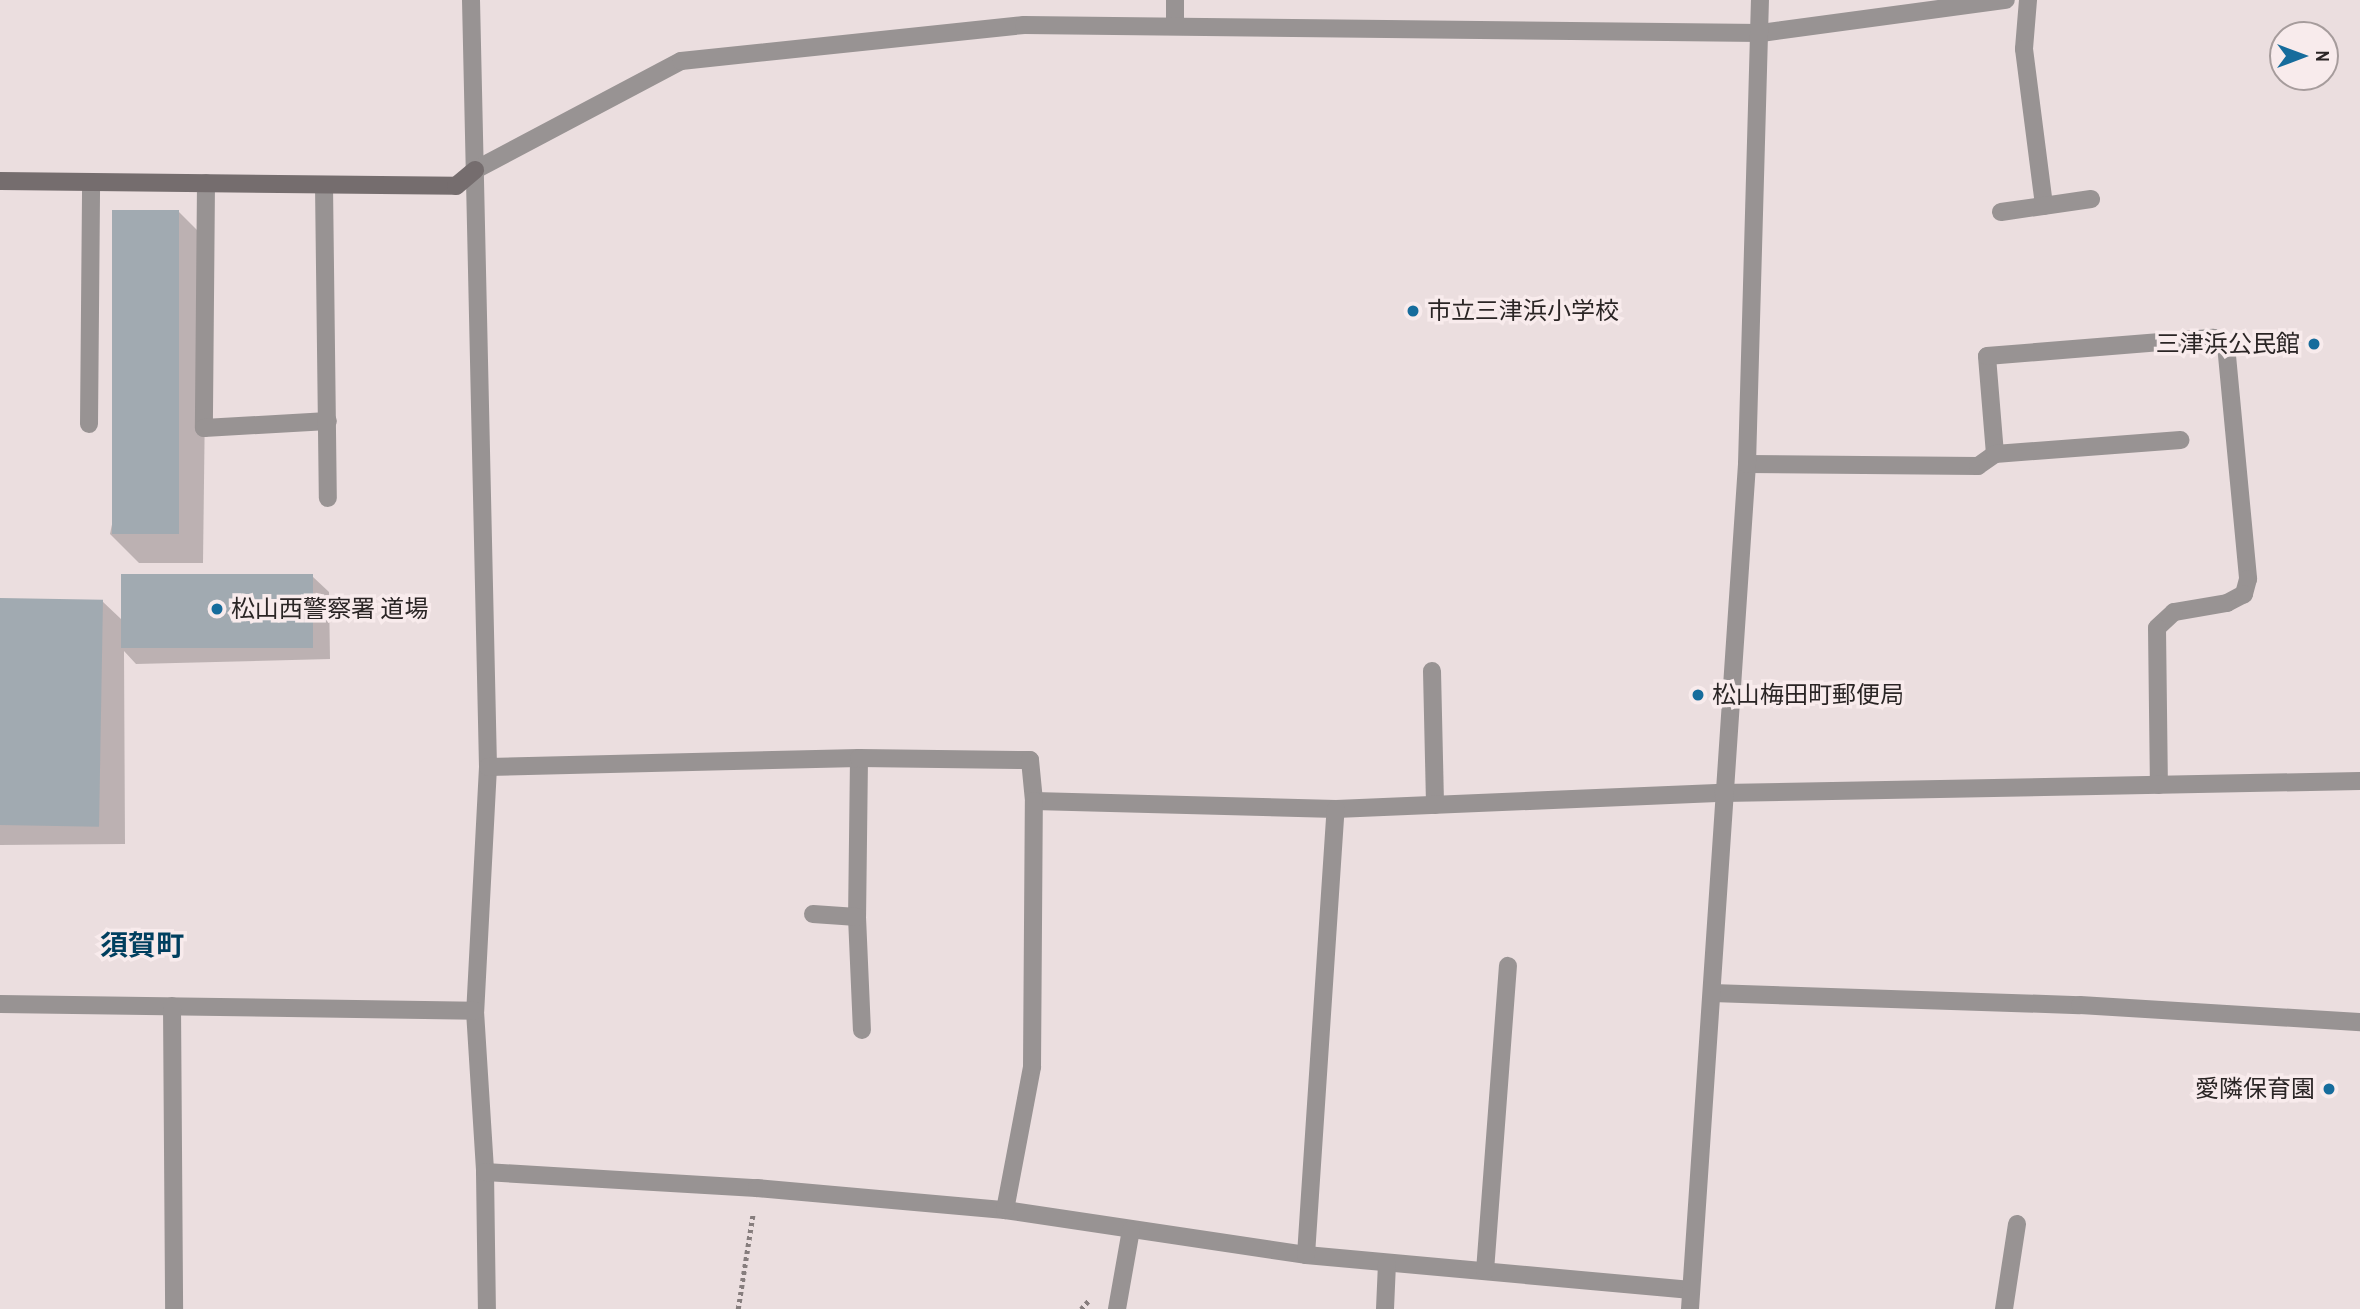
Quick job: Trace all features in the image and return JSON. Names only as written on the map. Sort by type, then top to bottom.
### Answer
[{"type":"street","points":[[471,0],[488,767],[475,1011],[485,1172],[487,1309]]},
{"type":"street","points":[[1175,0],[1175,26]]},
{"type":"street","points":[[1690,1309],[1688,1290],[1712,993],[1723,793],[1747,464],[1760,0]]},
{"type":"street","points":[[0,181],[456,186],[475,170],[681,61],[1024,25],[1761,33],[2006,0]]},
{"type":"street","points":[[2028,0],[2024,48],[2045,206]]},
{"type":"street","points":[[89,424],[91,183]]},
{"type":"street","points":[[206,183],[204,428],[328,421]]},
{"type":"street","points":[[324,185],[328,498]]},
{"type":"street","points":[[2001,212],[2091,199]]},
{"type":"street","points":[[1995,454],[1987,356],[2213,338],[2226,345],[2249,579],[2244,594],[2227,603],[2174,612],[2157,628],[2159,785]]},
{"type":"street","points":[[1747,464],[1978,466],[1995,454],[2180,440]]},
{"type":"street","points":[[1432,671],[1435,805]]},
{"type":"street","points":[[488,767],[859,758],[1030,760],[1034,801],[1032,1067],[1005,1210]]},
{"type":"street","points":[[859,758],[858,918],[862,1030]]},
{"type":"street","points":[[1034,801],[1336,809],[1723,793],[2360,781]]},
{"type":"street","points":[[1307,1255],[1336,809]]},
{"type":"street","points":[[813,914],[858,918]]},
{"type":"street","points":[[1485,1271],[1508,966]]},
{"type":"street","points":[[1712,993],[2080,1005],[2360,1021]]},
{"type":"street","points":[[0,1004],[475,1011]]},
{"type":"street","points":[[172,1006],[174,1309]]},
{"type":"street","points":[[485,1172],[757,1188],[1005,1210],[1307,1255],[1688,1290]]},
{"type":"street","points":[[2004,1309],[2017,1224]]},
{"type":"street","points":[[1117,1309],[1131,1230]]},
{"type":"street","points":[[1385,1309],[1387,1262]]},
{"type":"path","points":[[738,1309],[757,1188]]},
{"type":"building","points":[[112,210],[179,210],[179,534],[112,534]]},
{"type":"building","name":"松山西警察署 道場","points":[[121,574],[313,574],[313,648],[121,648]]},
{"type":"building","points":[[0,598],[103,600],[99,827],[0,825]]},
{"type":"place","name":"市立三津浜小学校","points":[[1413,311]]},
{"type":"place","name":"三津浜公民館","points":[[2314,344]]},
{"type":"place","name":"松山西警察署 道場","points":[[217,609]]},
{"type":"place","name":"松山梅田町郵便局","points":[[1698,695]]},
{"type":"place","name":"愛隣保育園","points":[[2329,1089]]},
{"type":"district","name":"須賀町","points":[[142,945]]}]
